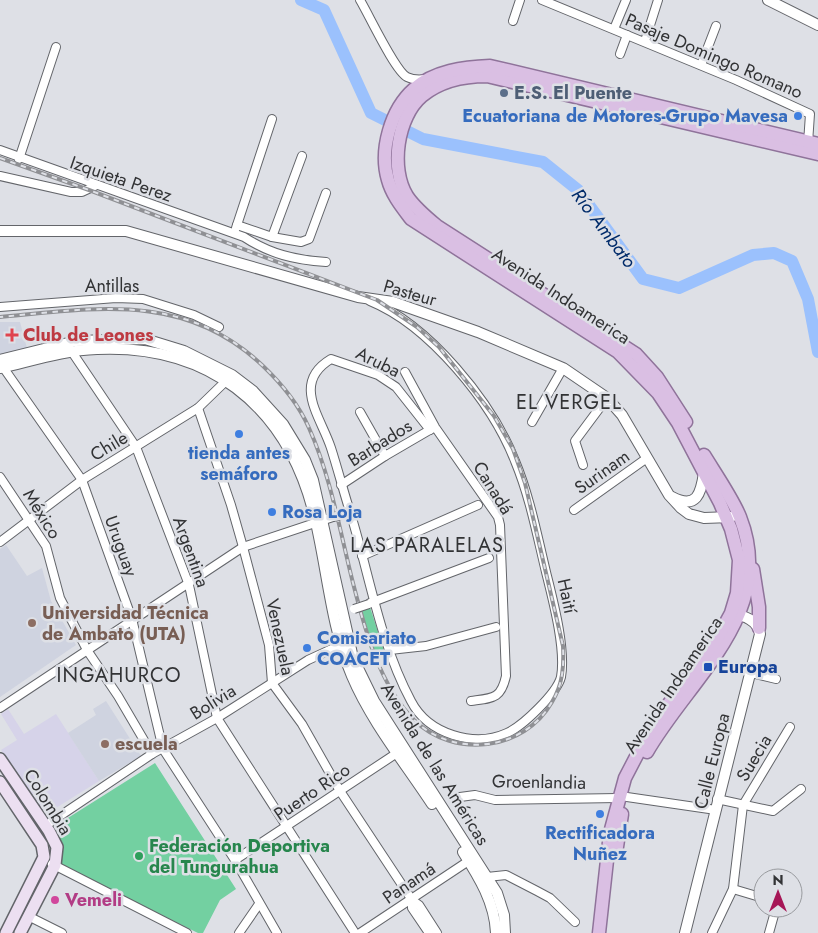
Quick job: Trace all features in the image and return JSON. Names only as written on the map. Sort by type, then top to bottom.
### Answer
[{"type":"main road","name":"Avenida Indoamerica","points":[[600,933],[610,833],[622,798],[655,739],[725,644],[735,614],[747,588],[748,559],[734,517],[674,400],[657,377],[636,354],[433,229],[411,219],[396,199],[387,179],[387,146],[392,122],[400,105],[418,92],[433,77],[456,69],[490,66],[813,148]]},
{"type":"main road","name":"Avenida Indoamerica","points":[[418,92],[454,79],[486,76],[813,148]]},
{"type":"main road","name":"Avenida Indoamerica","points":[[433,229],[618,352],[658,393],[680,426],[704,473],[734,517],[739,560],[735,614]]},
{"type":"main road","points":[[748,559],[754,573],[759,607],[759,628]]},
{"type":"main road","name":"Colombia","points":[[0,759],[45,826],[56,847],[55,865]]},
{"type":"main road","name":"Colombia","points":[[0,782],[42,845],[43,859]]},
{"type":"main road","name":"Avenida Indoamerica","points":[[607,933],[622,798]]},
{"type":"main road","points":[[6,933],[43,859]]},
{"type":"main road","points":[[20,933],[55,865]]},
{"type":"street","points":[[360,0],[393,60],[405,76],[418,80],[433,77]]},
{"type":"street","points":[[513,21],[520,0]]},
{"type":"street","name":"Pasaje Domingo Romano","points":[[542,0],[562,4],[627,35],[645,41],[810,114],[813,148]]},
{"type":"street","points":[[614,29],[626,0]]},
{"type":"street","points":[[645,41],[658,0]]},
{"type":"street","points":[[768,0],[818,25]]},
{"type":"street","points":[[701,66],[716,26]]},
{"type":"street","points":[[620,54],[627,35]]},
{"type":"street","points":[[19,158],[56,47]]},
{"type":"street","points":[[233,234],[272,119]]},
{"type":"street","name":"Izquieta Perez","points":[[0,150],[233,234],[279,255],[299,260],[326,262]]},
{"type":"street","points":[[272,237],[302,156]]},
{"type":"street","points":[[0,176],[71,192],[82,192],[97,185]]},
{"type":"street","points":[[237,225],[272,237],[301,242],[309,238],[326,193]]},
{"type":"street","name":"Pasteur","points":[[0,231],[126,231],[358,297],[393,302],[478,332],[562,368],[607,398],[622,415],[669,495],[689,514],[704,518],[734,517]]},
{"type":"street","name":"Haití","points":[[358,297],[407,322],[426,337],[479,399],[502,434],[521,477],[554,601],[561,658],[561,678],[552,695],[544,699],[528,718],[513,729],[490,738],[469,739],[433,726],[410,701],[371,602],[362,556]]},
{"type":"street","name":"Antillas","points":[[0,307],[116,298],[143,299],[186,312],[219,327]]},
{"type":"street","name":"Avenida de las Américas","points":[[1,365],[66,343],[92,339],[145,339],[184,351],[230,377],[254,401],[281,434],[296,460],[324,520],[343,611],[346,643]]},
{"type":"street","name":"Argentina","points":[[66,343],[136,447],[189,585],[217,718],[285,827],[355,933]]},
{"type":"street","name":"Avenida de las Américas","points":[[1,365],[96,349],[146,350],[230,377]]},
{"type":"street","name":"Aruba","points":[[341,485],[330,445],[313,408],[311,398],[313,378],[324,363],[331,359],[339,360],[378,375],[401,391],[433,429]]},
{"type":"street","name":"Uruguay","points":[[1,365],[82,480],[132,619],[163,748],[235,860],[259,904],[278,933]]},
{"type":"street","points":[[532,422],[562,368]]},
{"type":"street","name":"Canadá","points":[[405,372],[433,429],[498,517],[502,534],[506,676],[503,690],[498,695],[471,701]]},
{"type":"street","name":"Chile","points":[[0,542],[82,480],[198,408],[230,377]]},
{"type":"street","points":[[583,465],[575,442],[607,398]]},
{"type":"street","name":"Venezuela","points":[[198,408],[231,504],[243,547],[269,645],[272,683],[302,724],[340,791],[412,900],[419,905],[437,933]]},
{"type":"street","points":[[360,412],[385,456]]},
{"type":"street","name":"Barbados","points":[[341,485],[385,456],[433,429]]},
{"type":"street","name":"Surinam","points":[[574,510],[647,458]]},
{"type":"street","points":[[669,495],[682,502],[696,499],[700,493],[704,473]]},
{"type":"street","name":"México","points":[[0,477],[30,519],[46,546],[60,598],[87,650],[118,696],[152,754]]},
{"type":"street","points":[[341,485],[362,556],[478,505]]},
{"type":"street","points":[[0,708],[132,619],[189,585],[243,547],[348,513]]},
{"type":"street","name":"Avenida de las Américas","points":[[324,520],[346,643],[357,687],[401,750],[472,859],[497,893],[504,915],[505,933]]},
{"type":"street","points":[[343,611],[354,609],[489,558]]},
{"type":"street","points":[[735,614],[759,628]]},
{"type":"street","points":[[390,650],[426,646],[496,627]]},
{"type":"street","name":"Calle Europa","points":[[685,933],[716,810],[717,799],[751,673],[760,634],[759,628]]},
{"type":"street","name":"Bolivia","points":[[45,826],[152,754],[217,718],[308,660],[346,643]]},
{"type":"street","points":[[751,673],[776,679]]},
{"type":"street","name":"Suecia","points":[[743,805],[790,727]]},
{"type":"street","name":"Puerto Rico","points":[[235,860],[401,750]]},
{"type":"street","points":[[717,799],[773,810],[801,789]]},
{"type":"street","name":"Groenlandia","points":[[460,797],[475,795],[495,800],[622,798],[716,810]]},
{"type":"street","points":[[712,933],[733,889],[743,805]]},
{"type":"street","points":[[43,859],[187,933]]},
{"type":"street","name":"Avenida de las Américas","points":[[472,859],[495,916],[496,933]]},
{"type":"street","name":"Panamá","points":[[360,933],[472,859]]},
{"type":"street","points":[[487,877],[506,875],[550,898],[575,922]]},
{"type":"street","points":[[733,889],[753,895]]},
{"type":"street","name":"Venezuela","points":[[412,900],[412,908],[429,933]]},
{"type":"street","points":[[239,933],[259,904]]},
{"type":"street","points":[[28,916],[62,933]]},
{"type":"street","points":[[769,933],[773,918]]},
{"type":"shaded area","name":"Club de Leones","points":[[0,322],[20,322],[27,348],[0,355]]},
{"type":"shaded area","name":"Universidad Técnica de Ambato (UTA)","points":[[6,545],[27,576],[42,568],[51,601],[76,645],[0,697],[0,549]]},
{"type":"shaded area","name":"escuela","points":[[106,701],[141,756],[99,781],[68,733],[96,715],[93,709]]},
{"type":"shaded area","points":[[8,709],[24,734],[56,714],[99,781],[43,816],[1,750],[17,740],[1,714]]},
{"type":"green space","points":[[370,607],[384,651],[371,653],[361,612]]},
{"type":"green space","name":"Federación Deportiva del Tungurahua","points":[[155,763],[236,889],[220,900],[203,933],[198,933],[60,865],[63,847],[52,828]]},
{"type":"waterway","name":"Río Ambato","points":[[301,0],[324,10],[371,113],[423,139],[543,162],[578,190],[643,279],[679,288],[753,255],[774,253],[792,261],[808,299],[818,352]]},
{"type":"railway","points":[[0,158],[377,300],[417,327],[439,347],[494,416],[513,449],[525,483],[563,646],[562,675],[552,702],[540,718],[524,731],[507,740],[487,744],[448,741],[430,732],[414,720],[391,690],[368,638],[329,485],[309,428],[300,410],[282,386],[262,365],[233,342],[202,325],[171,315],[138,310],[71,310],[0,317]]},
{"type":"place","name":"E.S. El Puente","points":[[504,93]]},
{"type":"place","name":"Ecuatoriana de Motores-Grupo Mavesa","points":[[798,116]]},
{"type":"place","name":"Club de Leones","points":[[12,335]]},
{"type":"place","name":"tienda antes semáforo","points":[[239,434]]},
{"type":"place","name":"Rosa Loja","points":[[272,512]]},
{"type":"place","name":"Universidad Técnica de Ambato (UTA)","points":[[32,623]]},
{"type":"place","name":"Comisariato COACET","points":[[307,648]]},
{"type":"place","name":"Europa","points":[[708,667]]},
{"type":"place","name":"escuela","points":[[105,744]]},
{"type":"place","name":"Rectificadora Nuñez","points":[[600,814]]},
{"type":"place","name":"Federación Deportiva del Tungurahua","points":[[139,856]]},
{"type":"place","name":"Vemeli","points":[[55,900]]},
{"type":"district","name":"EL VERGEL","points":[[569,402]]},
{"type":"district","name":"LAS PARALELAS","points":[[427,545]]},
{"type":"district","name":"INGAHURCO","points":[[119,675]]}]
